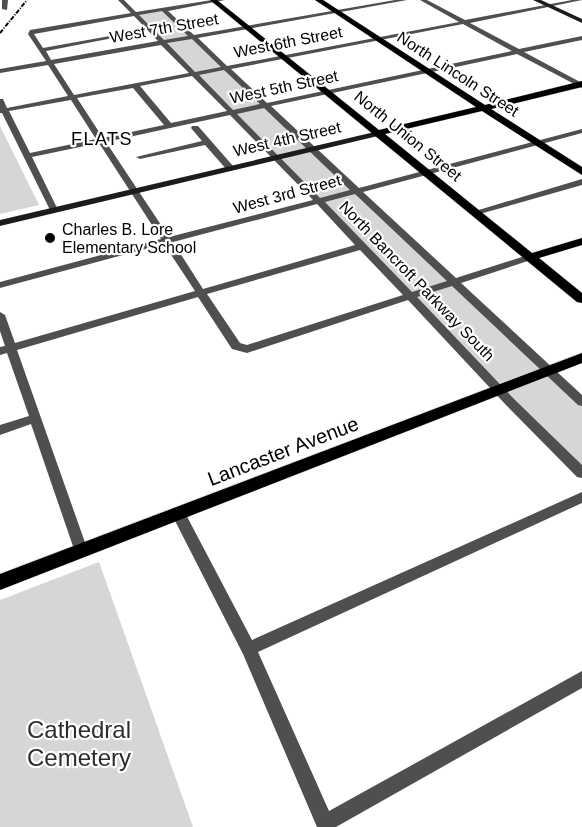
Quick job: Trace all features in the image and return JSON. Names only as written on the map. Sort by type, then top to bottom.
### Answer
[{"type":"main road","name":"North Union Street","points":[[216,0],[582,298]]},
{"type":"main road","name":"North Lincoln Street","points":[[318,0],[582,172]]},
{"type":"main road","name":"West 4th Street","points":[[379,133],[581,85]]},
{"type":"main road","points":[[531,257],[582,241]]},
{"type":"main road","name":"Lancaster Avenue","points":[[0,582],[582,358]]},
{"type":"street","points":[[5,0],[5,9]]},
{"type":"street","name":"North Bancroft Parkway South","points":[[120,0],[139,13],[162,42],[582,473]]},
{"type":"street","points":[[216,0],[32,31],[31,34],[236,346],[241,349],[531,257]]},
{"type":"street","name":"West 7th Street","points":[[0,70],[404,0]]},
{"type":"street","points":[[423,0],[581,85]]},
{"type":"street","points":[[536,0],[582,21]]},
{"type":"street","name":"West 6th Street","points":[[2,111],[581,0]]},
{"type":"street","name":"North Bancroft Parkway South","points":[[163,9],[582,402]]},
{"type":"street","points":[[139,13],[171,18]]},
{"type":"street","points":[[42,50],[110,38]]},
{"type":"street","name":"West 5th Street","points":[[27,156],[582,38]]},
{"type":"street","points":[[135,85],[169,126]]},
{"type":"street","points":[[0,101],[2,111],[54,210]]},
{"type":"street","points":[[195,128],[230,168]]},
{"type":"street","name":"West 3rd Street","points":[[0,285],[582,132]]},
{"type":"street","name":"West 4th Street","points":[[0,223],[379,133]]},
{"type":"street","points":[[140,157],[207,142]]},
{"type":"street","points":[[476,212],[582,182]]},
{"type":"street","points":[[6,349],[362,246]]},
{"type":"street","points":[[0,315],[6,349],[35,418],[81,551]]},
{"type":"street","points":[[0,430],[35,418]]},
{"type":"street","points":[[249,649],[582,497]]},
{"type":"street","points":[[178,513],[249,649],[326,825],[582,679]]},
{"type":"green space","points":[[163,9],[582,402],[582,473],[134,14]]},
{"type":"green space","points":[[0,126],[39,205],[0,214]]},
{"type":"green space","name":"Cathedral Cemetery","points":[[99,562],[193,827],[0,827],[0,600]]},
{"type":"railway","points":[[0,33],[27,0]]},
{"type":"place","name":"Charles B. Lore Elementary School","points":[[50,238]]},
{"type":"district","name":"FLATS","points":[[102,139]]}]
